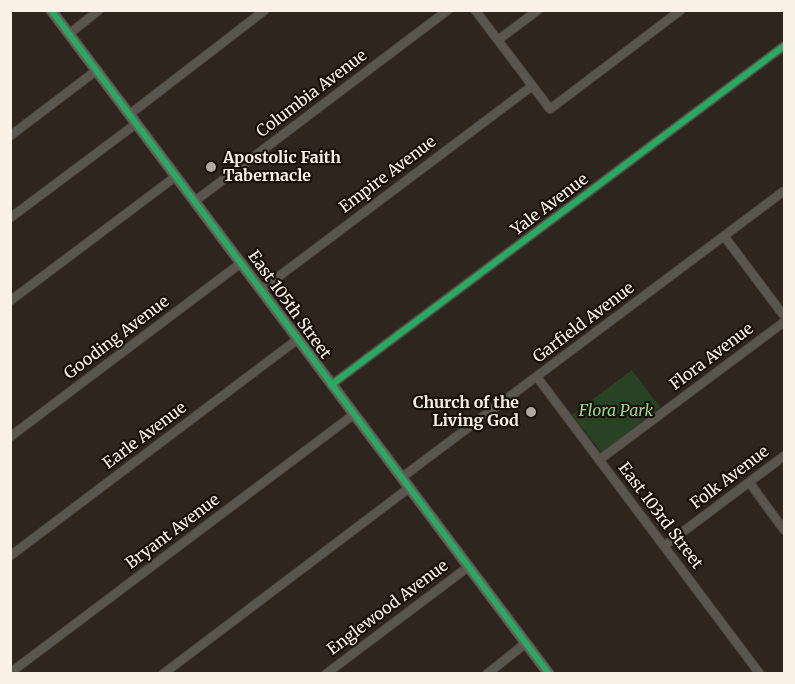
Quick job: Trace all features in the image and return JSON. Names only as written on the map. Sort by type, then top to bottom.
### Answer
[{"type":"main road","name":"East 105th Street","points":[[51,10],[549,674]]},
{"type":"street","points":[[69,34],[99,10]]},
{"type":"street","points":[[129,114],[265,10]]},
{"type":"street","name":"Columbia Avenue","points":[[195,201],[448,10]]},
{"type":"street","points":[[475,10],[550,109],[681,10]]},
{"type":"street","points":[[498,40],[538,10]]},
{"type":"street","name":"Yale Avenue","points":[[331,385],[784,46]]},
{"type":"street","points":[[10,136],[97,70]]},
{"type":"street","name":"Empire Avenue","points":[[261,289],[532,86]]},
{"type":"street","points":[[10,218],[137,123]]},
{"type":"street","points":[[10,301],[175,177]]},
{"type":"street","name":"Garfield Avenue","points":[[401,478],[784,191]]},
{"type":"street","points":[[724,236],[784,316]]},
{"type":"street","name":"Gooding Avenue","points":[[10,437],[241,263]]},
{"type":"street","name":"Flora Avenue","points":[[599,460],[784,322]]},
{"type":"street","name":"Earle Avenue","points":[[10,556],[298,339]]},
{"type":"street","name":"East 103rd Street","points":[[537,377],[760,674]]},
{"type":"street","name":"Bryant Avenue","points":[[10,673],[353,415]]},
{"type":"street","name":"Folk Avenue","points":[[664,546],[784,456]]},
{"type":"street","points":[[748,482],[784,530]]},
{"type":"street","points":[[163,674],[409,488]]},
{"type":"street","name":"Englewood Avenue","points":[[326,674],[468,567]]},
{"type":"street","points":[[487,674],[526,644]]},
{"type":"green space","name":"Flora Park","points":[[632,370],[660,407],[602,453],[572,415]]},
{"type":"cycle path","points":[[51,10],[549,674]]},
{"type":"cycle path","points":[[331,385],[784,46]]},
{"type":"place","name":"Apostolic Faith Tabernacle","points":[[211,167]]},
{"type":"place","name":"Church of the Living God","points":[[531,412]]}]
